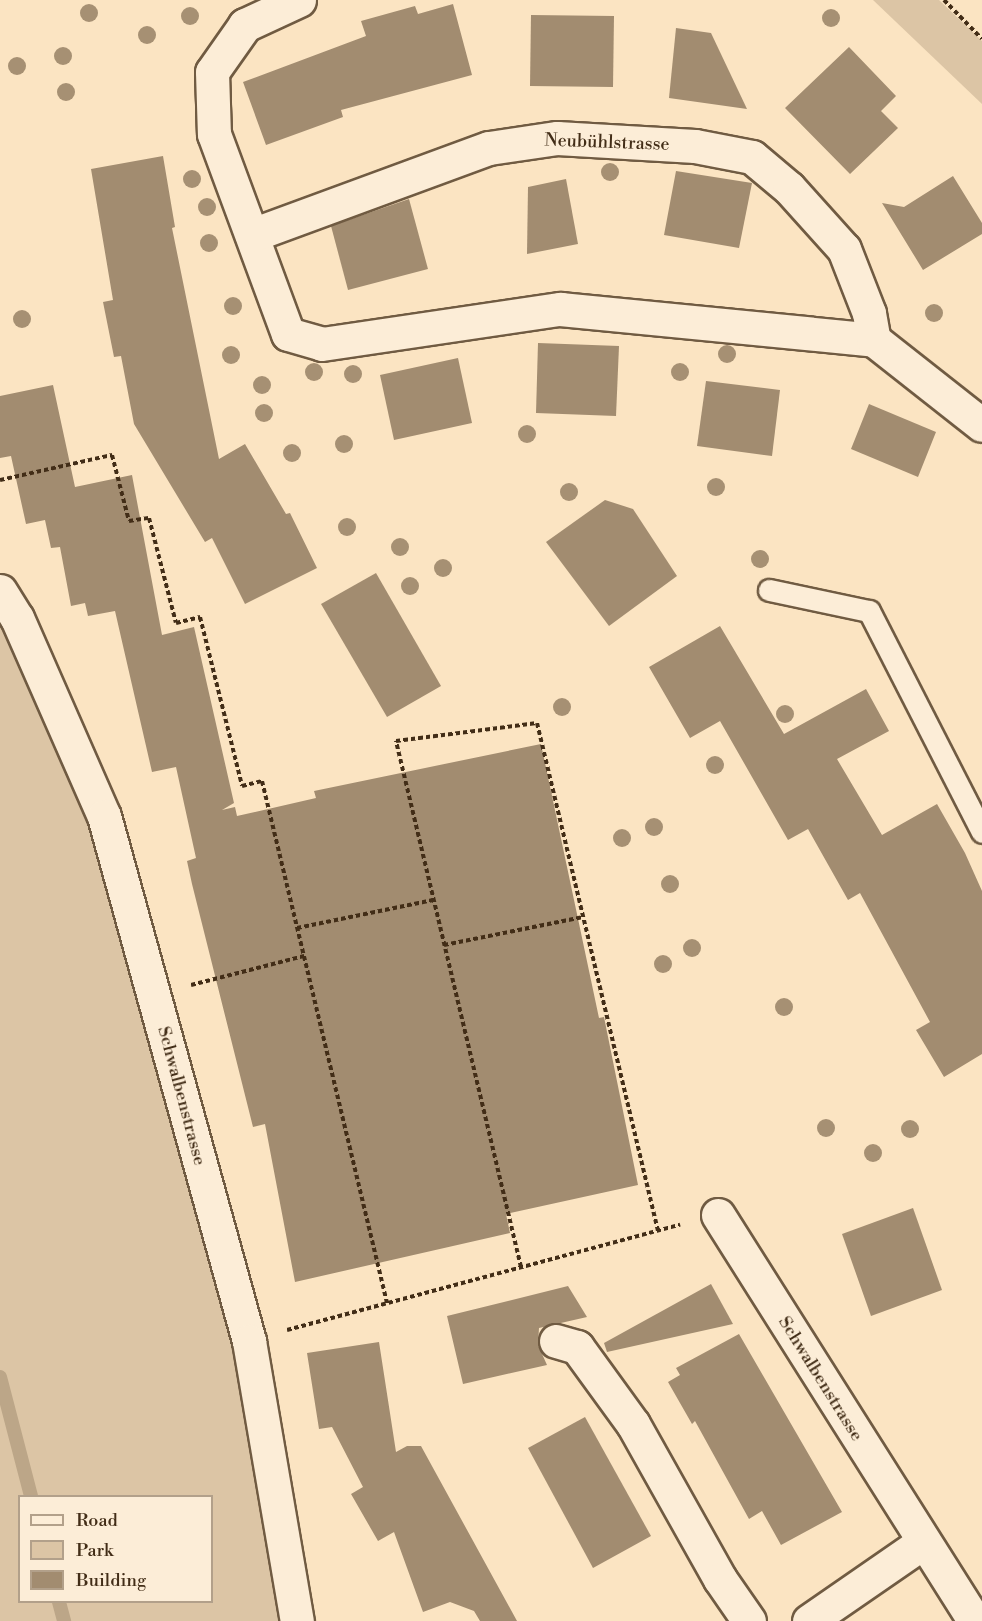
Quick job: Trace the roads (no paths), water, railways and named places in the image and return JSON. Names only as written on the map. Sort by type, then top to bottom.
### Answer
[{"type":"street","points":[[299,0],[245,25],[212,72],[214,134],[288,334],[322,344],[560,309],[874,339],[982,425]]},
{"type":"street","name":"Neubühlstrasse","points":[[252,236],[489,148],[557,138],[695,146],[752,157],[789,188],[844,249],[869,313],[874,339]]},
{"type":"street","name":"Schwalbenstrasse","points":[[0,591],[17,618],[104,816],[249,1341],[297,1621]]},
{"type":"street","name":"Schwalbenstrasse","points":[[718,1215],[922,1543],[975,1621]]},
{"type":"street","points":[[556,1341],[577,1347],[633,1424],[720,1579],[749,1621]]},
{"type":"street","points":[[809,1621],[922,1543]]},
{"type":"lane","points":[[769,590],[869,611],[982,832]]},
{"type":"waterway","points":[[0,1377],[31,1495]]},
{"type":"waterway","points":[[59,1603],[64,1621]]}]
